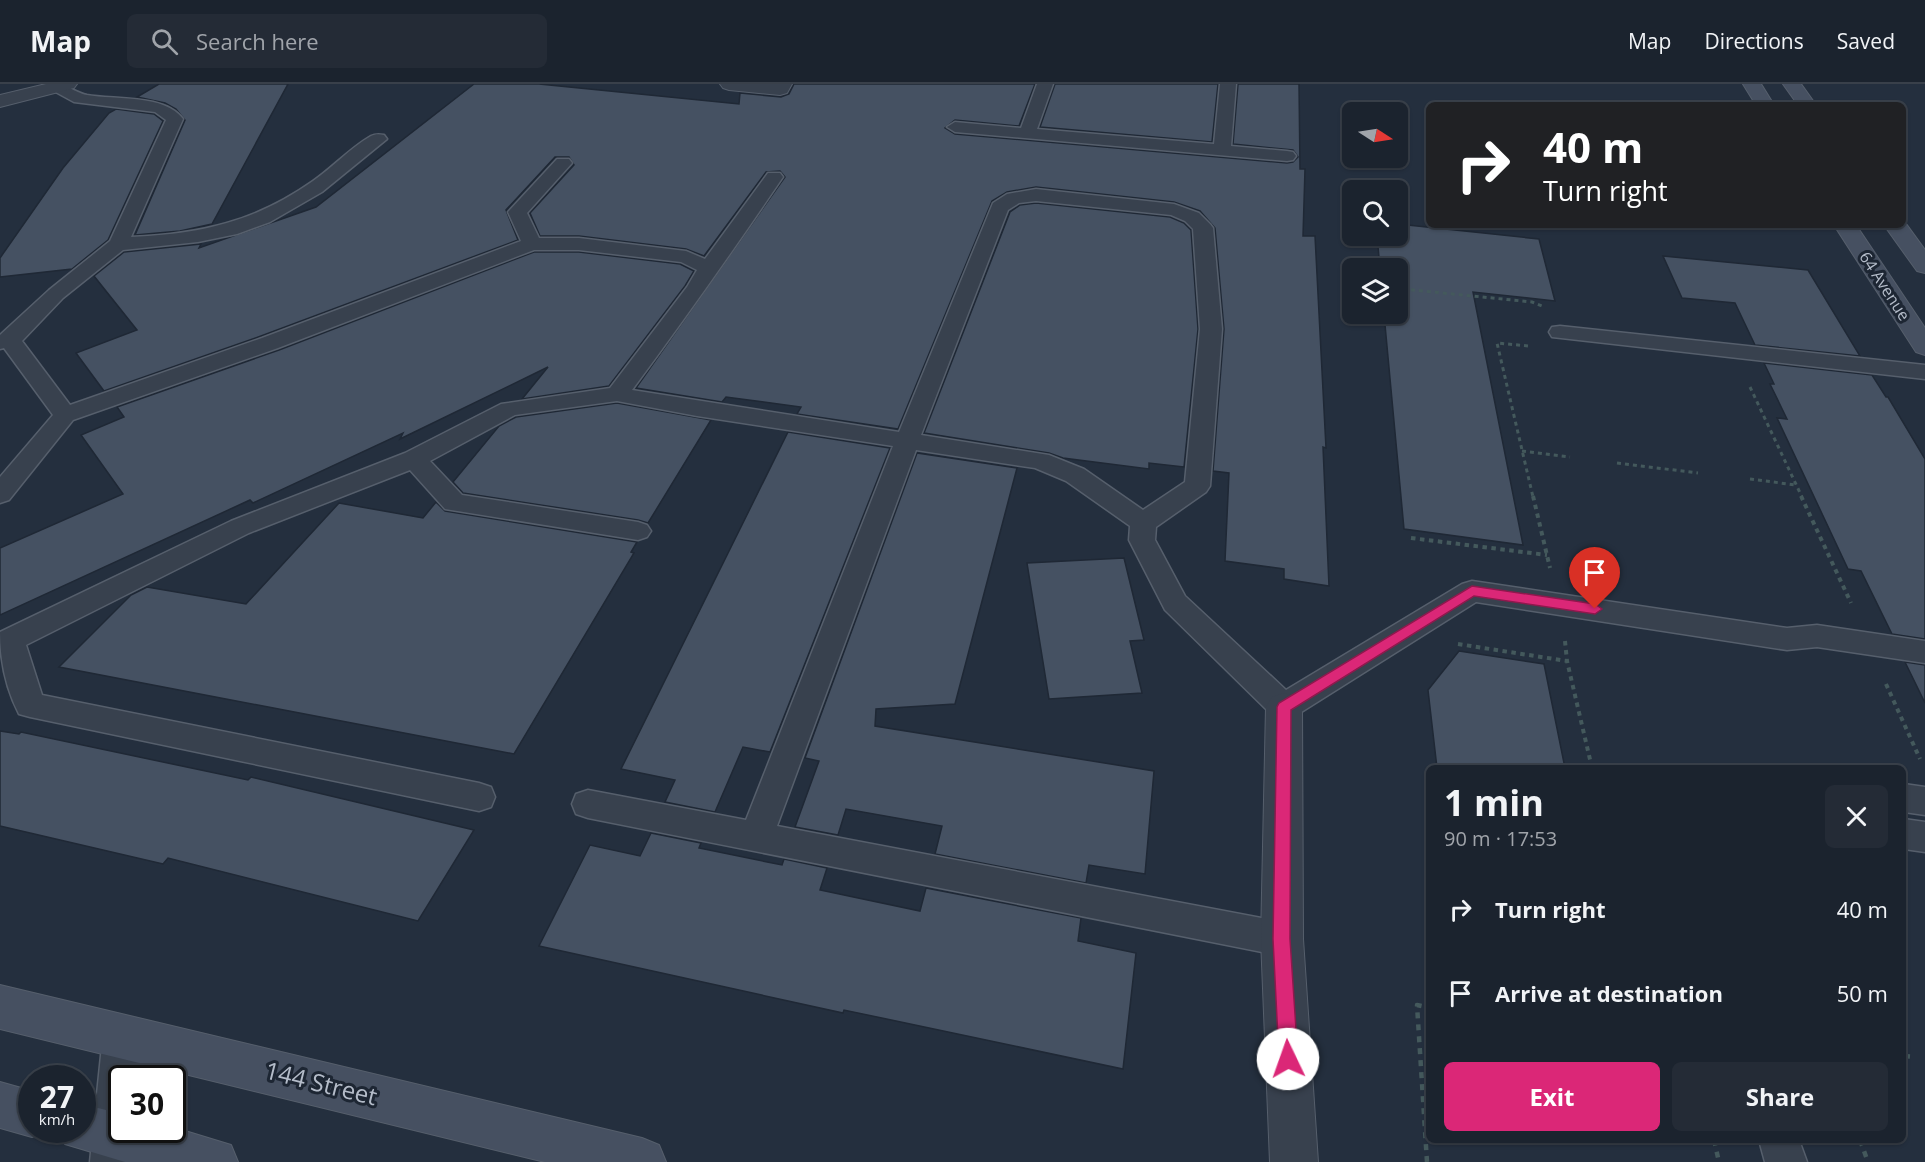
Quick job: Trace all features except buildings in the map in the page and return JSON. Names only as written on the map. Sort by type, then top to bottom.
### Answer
[{"type":"main road","points":[[1752,84],[1763,102]]},
{"type":"main road","points":[[1792,84],[1805,102]]},
{"type":"main road","name":"64 Avenue","points":[[1847,228],[1925,347]]},
{"type":"main road","points":[[1897,228],[1924,263]]},
{"type":"main road","name":"144 Street","points":[[0,1007],[642,1162]]},
{"type":"main road","points":[[0,1105],[18,1110]]},
{"type":"main road","points":[[102,1141],[214,1162]]},
{"type":"street","points":[[729,84],[781,86]]},
{"type":"street","points":[[0,101],[63,85]]},
{"type":"street","points":[[1284,707],[1282,939],[1294,1162]]},
{"type":"lane","points":[[1027,133],[1044,84]]},
{"type":"lane","points":[[1222,150],[1228,84]]},
{"type":"lane","points":[[63,85],[80,99],[159,108],[175,119],[118,244],[56,294],[5,341],[65,415]]},
{"type":"lane","points":[[955,127],[1287,156]]},
{"type":"lane","points":[[118,244],[170,241],[244,225],[292,203],[378,139]]},
{"type":"lane","points":[[532,244],[517,212],[563,163]]},
{"type":"lane","points":[[617,394],[696,289],[708,268],[774,177]]},
{"type":"lane","points":[[756,836],[907,441],[1000,207],[1014,198],[1036,195],[1174,210],[1192,217],[1203,228],[1211,329],[1197,486],[1143,524]]},
{"type":"lane","points":[[0,494],[65,415],[270,342],[532,244],[579,244],[686,257],[708,268]]},
{"type":"lane","points":[[1560,332],[1925,372]]},
{"type":"lane","points":[[479,797],[30,705],[5,644],[240,527],[414,459],[509,409],[617,394],[697,409],[1040,461],[1075,475],[1143,524]]},
{"type":"lane","points":[[414,459],[454,503],[638,531]]},
{"type":"lane","points":[[1143,524],[1142,540],[1175,603],[1284,707],[1472,591],[1787,639],[1817,636],[1925,652]]},
{"type":"lane","points":[[1906,798],[1925,801]]},
{"type":"lane","points":[[588,804],[1282,939]]},
{"type":"lane","points":[[1906,834],[1925,837]]},
{"type":"lane","points":[[102,1141],[122,1036]]},
{"type":"lane","points":[[1780,1143],[1786,1162]]},
{"type":"path","points":[[1408,290],[1533,302],[1551,310]]},
{"type":"path","points":[[1530,346],[1497,343],[1551,572]]},
{"type":"path","points":[[1748,382],[1855,610]]},
{"type":"path","points":[[1522,451],[1570,457]]},
{"type":"path","points":[[1617,463],[1698,473]]},
{"type":"path","points":[[1750,479],[1796,485]]},
{"type":"path","points":[[1411,537],[1547,555]]},
{"type":"path","points":[[1452,644],[1567,662],[1591,765]]},
{"type":"path","points":[[1883,677],[1925,769]]},
{"type":"path","points":[[1426,1007],[1417,1005],[1427,1162]]},
{"type":"path","points":[[1906,1056],[1914,1057]]},
{"type":"path","points":[[1715,1143],[1719,1162]]},
{"type":"path","points":[[1861,1143],[1868,1162]]},
{"type":"route","points":[[1288,1059],[1282,939],[1284,707],[1472,591],[1595,609]]}]
